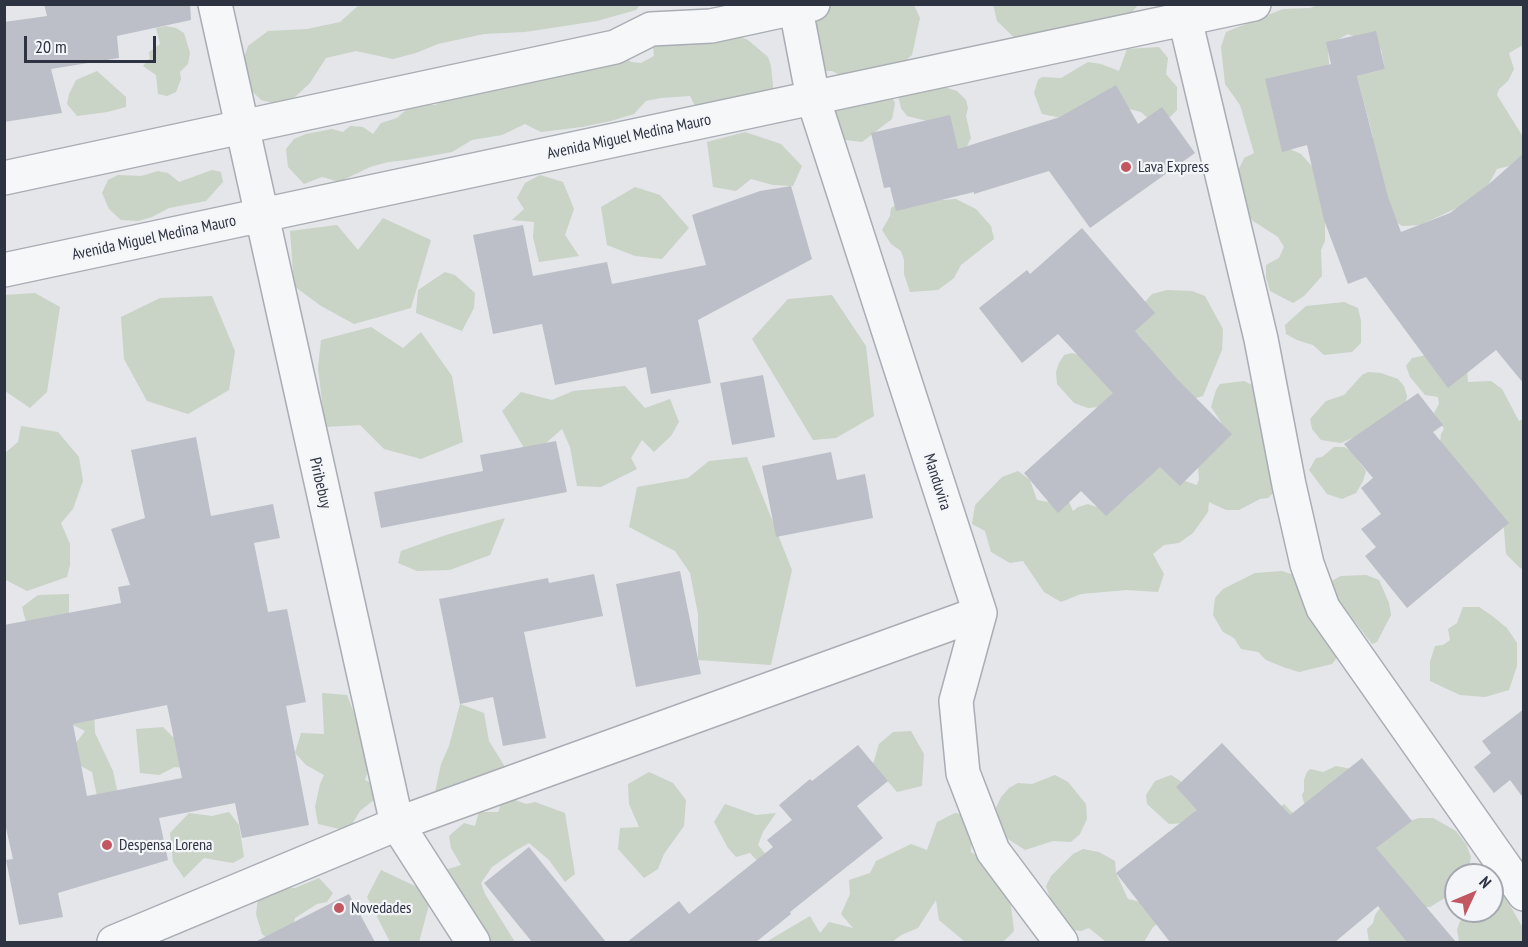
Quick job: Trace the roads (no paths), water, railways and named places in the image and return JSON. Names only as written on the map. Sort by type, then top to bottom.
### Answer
[{"type":"street","name":"Piribebuy","points":[[215,4],[397,824],[473,942]]},
{"type":"street","name":"Avenida Miguel Medina Mauro","points":[[4,270],[1254,4]]},
{"type":"street","points":[[4,178],[615,47],[651,30],[711,26],[801,6]]},
{"type":"street","name":"Manduvira","points":[[801,6],[813,98],[980,613]]},
{"type":"street","points":[[1185,19],[1261,339],[1289,485],[1307,564],[1323,608],[1524,894]]},
{"type":"street","points":[[114,942],[397,824],[980,613]]},
{"type":"street","points":[[980,613],[956,700],[963,773],[993,851],[1061,942]]},
{"type":"place","name":"Lava Express","points":[[1126,167]]},
{"type":"place","name":"Despensa Lorena","points":[[107,845]]},
{"type":"place","name":"Novedades","points":[[339,908]]}]
